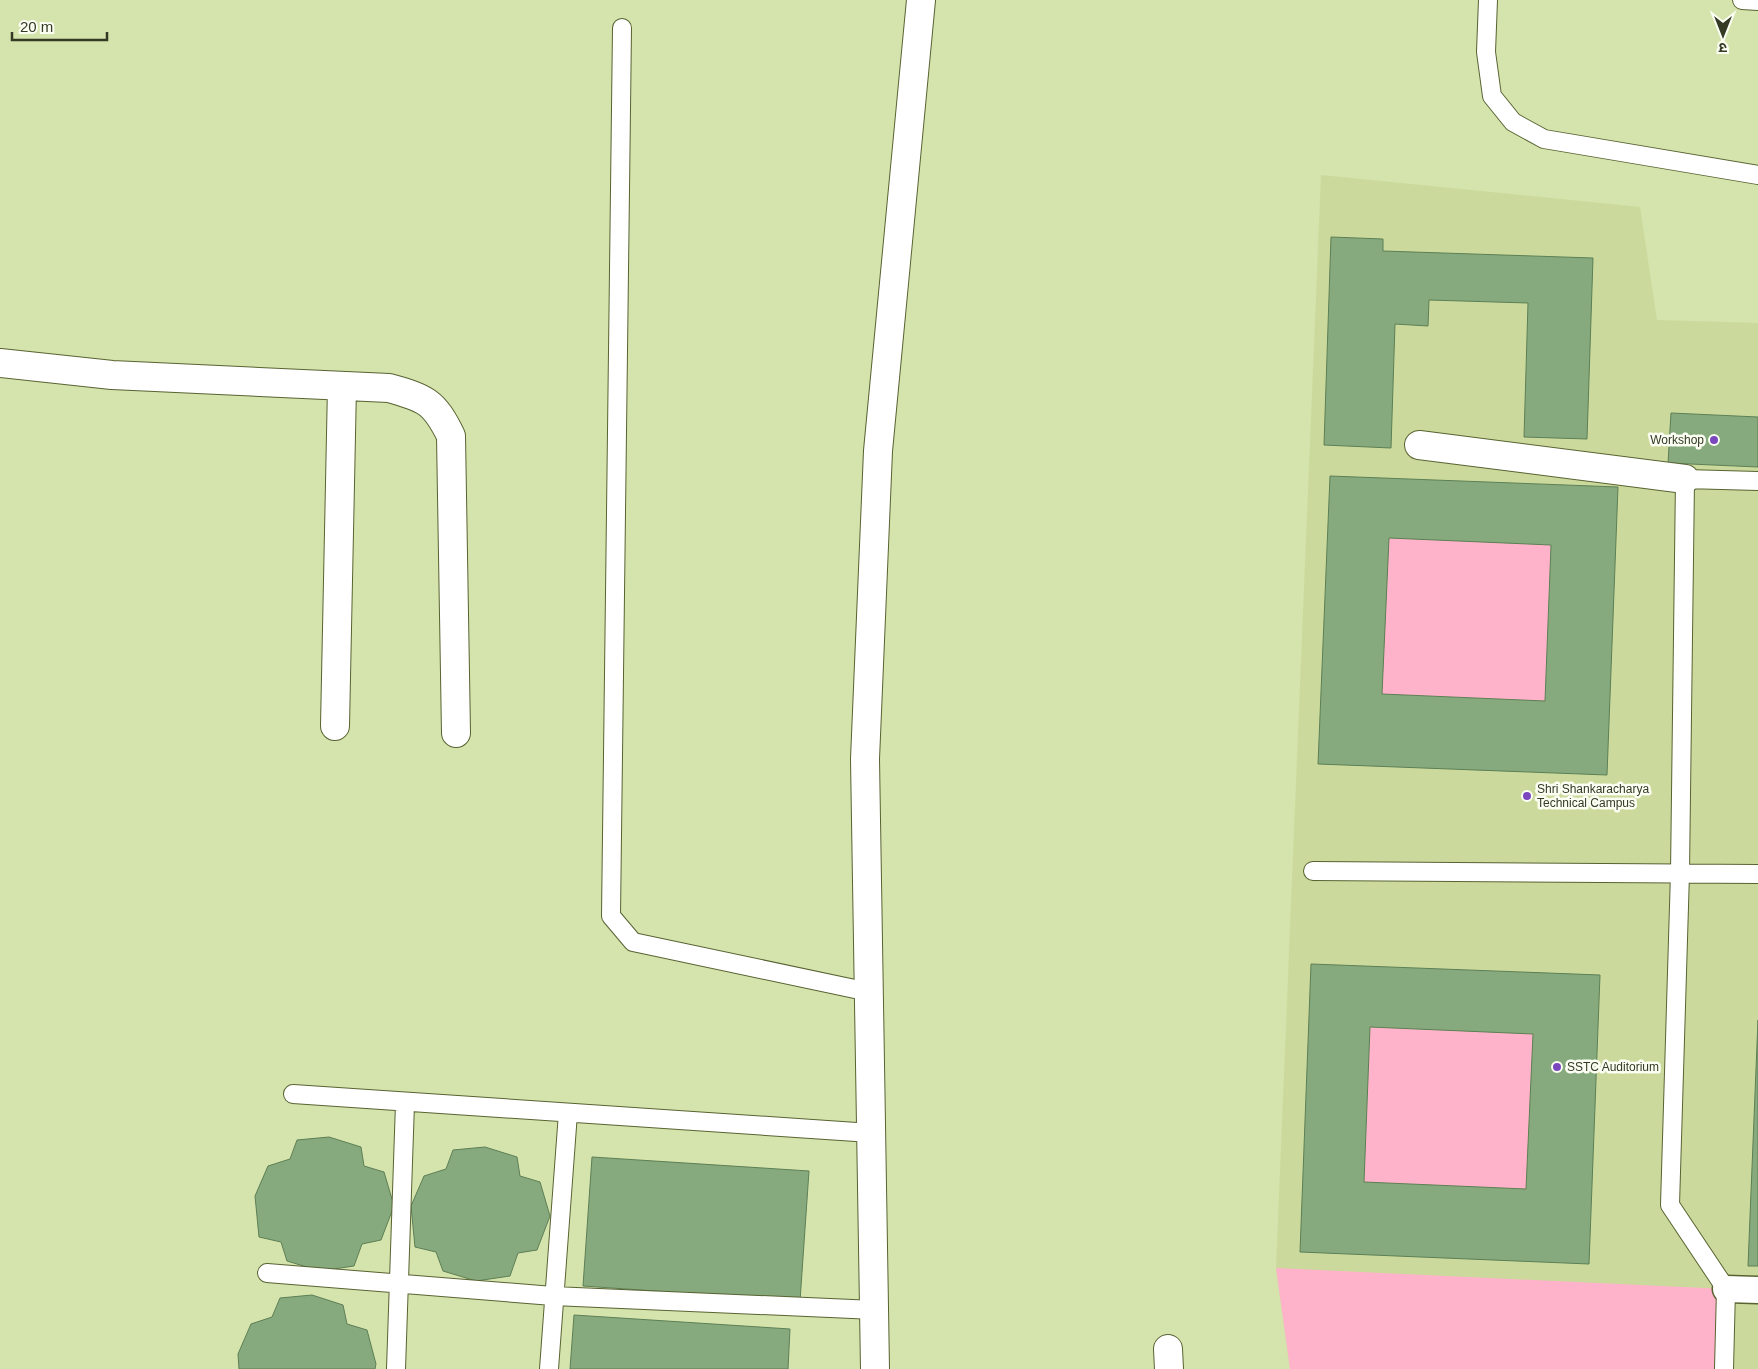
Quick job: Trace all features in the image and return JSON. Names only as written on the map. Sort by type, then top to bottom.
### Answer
[{"type":"street","points":[[874,1369],[875,1310],[865,759],[878,451],[921,0]]},
{"type":"street","points":[[0,364],[112,374],[389,388],[420,397],[440,414],[451,436],[456,733]]},
{"type":"street","points":[[336,726],[342,386]]},
{"type":"street","points":[[1419,444],[1685,479]]},
{"type":"street","points":[[1726,1289],[1758,1290]]},
{"type":"lane","points":[[1488,0],[1486,52],[1492,96],[1513,122],[1544,139],[1758,175]]},
{"type":"lane","points":[[1742,0],[1758,1]]},
{"type":"lane","points":[[622,28],[610,916],[633,942],[869,992]]},
{"type":"lane","points":[[1724,1369],[1726,1289],[1670,1204],[1680,873],[1685,479],[1758,481]]},
{"type":"lane","points":[[1313,871],[1758,874]]},
{"type":"lane","points":[[294,1094],[871,1133]]},
{"type":"lane","points":[[396,1369],[401,1282],[405,1103]]},
{"type":"lane","points":[[549,1369],[568,1113]]},
{"type":"lane","points":[[267,1273],[401,1282],[553,1296],[875,1310]]},
{"type":"shaded area","name":"Shri Shankaracharya Technical Campus","points":[[1321,175],[1640,207],[1657,320],[1758,323],[1758,1369],[1290,1369],[1276,1268]]},
{"type":"shaded area","points":[[1389,538],[1551,545],[1545,701],[1382,694]]},
{"type":"shaded area","points":[[1370,1027],[1533,1034],[1526,1189],[1364,1182]]},
{"type":"shaded area","points":[[1276,1268],[1726,1289],[1724,1369],[1290,1369]]},
{"type":"building","points":[[1331,237],[1383,239],[1383,251],[1593,258],[1587,439],[1524,437],[1528,303],[1429,300],[1428,326],[1395,324],[1391,448],[1324,445]]},
{"type":"building","name":"Workshop","points":[[1671,413],[1758,417],[1758,467],[1668,463]]},
{"type":"building","points":[[1330,476],[1618,487],[1607,775],[1318,764]],"holes":[[[1389,538],[1551,545],[1545,701],[1382,694]]]},
{"type":"building","points":[[1311,964],[1600,975],[1589,1264],[1300,1252]],"holes":[[[1370,1027],[1533,1034],[1526,1189],[1364,1182]]]},
{"type":"building","points":[[1758,1020],[1758,1266],[1748,1266]]},
{"type":"building","points":[[329,1137],[361,1147],[364,1166],[384,1172],[394,1206],[381,1240],[362,1244],[354,1266],[320,1271],[287,1261],[281,1242],[259,1237],[255,1196],[268,1166],[290,1159],[297,1140]]},
{"type":"building","points":[[485,1147],[517,1157],[520,1176],[540,1182],[550,1216],[537,1250],[518,1253],[510,1276],[476,1281],[443,1271],[436,1252],[415,1247],[411,1206],[424,1176],[446,1169],[453,1150]]},
{"type":"building","points":[[592,1157],[809,1171],[800,1301],[583,1286]]},
{"type":"building","points":[[312,1295],[343,1305],[347,1324],[367,1330],[376,1364],[375,1369],[239,1369],[238,1354],[251,1324],[272,1317],[280,1298]]},
{"type":"building","points":[[574,1315],[790,1329],[788,1369],[570,1369]]},
{"type":"place","name":"Workshop","points":[[1714,440]]},
{"type":"place","name":"Shri Shankaracharya Technical Campus","points":[[1527,796]]},
{"type":"place","name":"SSTC Auditorium","points":[[1557,1067]]}]
